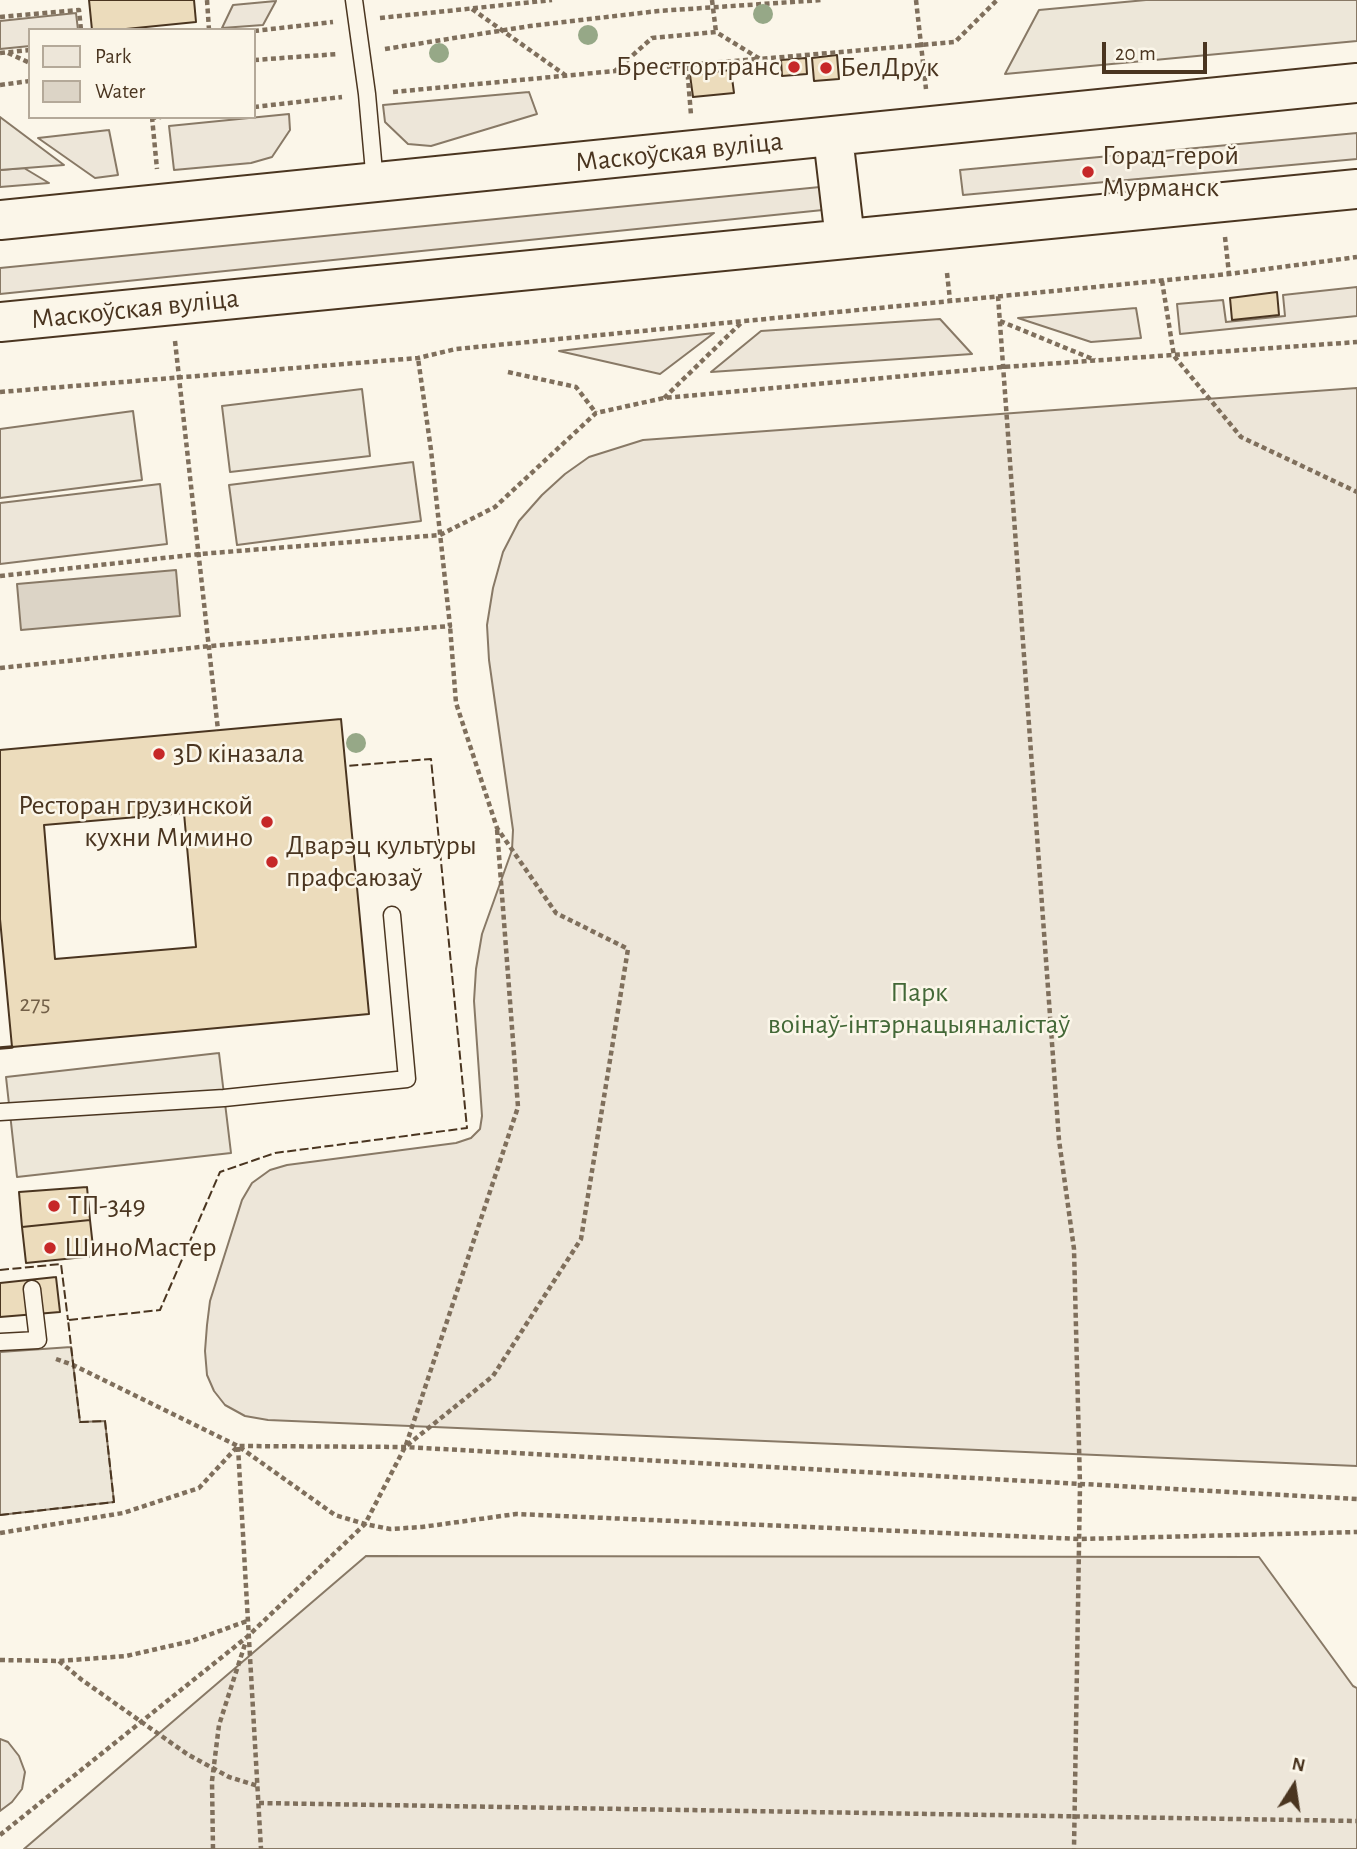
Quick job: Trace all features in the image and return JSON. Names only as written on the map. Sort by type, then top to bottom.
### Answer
[{"type":"highway","name":"Маскоўская вуліца","points":[[0,219],[1357,83]]},
{"type":"highway","points":[[833,136],[845,239]]},
{"type":"highway","name":"Маскоўская вуліца","points":[[0,322],[1357,189]]},
{"type":"lane","points":[[354,0],[367,94],[375,183]]},
{"type":"lane","points":[[0,1112],[224,1098],[407,1079],[392,915]]},
{"type":"lane","points":[[0,1342],[38,1340],[32,1289]]},
{"type":"path","points":[[207,0],[209,28]]},
{"type":"path","points":[[256,31],[552,0]]},
{"type":"path","points":[[712,0],[716,32]]},
{"type":"path","points":[[256,60],[360,53],[501,31],[658,11],[822,0]]},
{"type":"path","points":[[916,0],[926,89]]},
{"type":"path","points":[[256,107],[565,75],[955,42],[997,0]]},
{"type":"path","points":[[470,8],[565,75]]},
{"type":"path","points":[[0,17],[79,10],[81,28]]},
{"type":"path","points":[[615,71],[652,38],[716,32],[760,59]]},
{"type":"path","points":[[3,52],[28,50]]},
{"type":"path","points":[[3,52],[28,62]]},
{"type":"path","points":[[687,66],[695,151]]},
{"type":"path","points":[[0,85],[28,81]]},
{"type":"path","points":[[152,119],[158,172]]},
{"type":"path","points":[[0,392],[418,358],[456,349],[1162,281],[1357,257]]},
{"type":"path","points":[[947,273],[950,300]]},
{"type":"path","points":[[1162,281],[1174,356],[1241,437],[1357,492]]},
{"type":"path","points":[[998,296],[1059,1140],[1074,1249],[1080,1485],[1074,1849]]},
{"type":"path","points":[[664,398],[744,321]]},
{"type":"path","points":[[1000,321],[1096,361]]},
{"type":"path","points":[[175,341],[218,730]]},
{"type":"path","points":[[0,576],[200,554],[440,535],[495,507],[596,413],[664,398],[1003,367],[1357,342]]},
{"type":"path","points":[[0,1835],[247,1637],[365,1524],[405,1447],[519,1107],[497,828],[456,704],[450,626],[418,358]]},
{"type":"path","points":[[508,372],[576,387],[596,413]]},
{"type":"path","points":[[0,667],[450,626]]},
{"type":"path","points":[[405,1447],[493,1376],[581,1239],[628,949],[556,914],[497,828]]},
{"type":"path","points":[[73,1365],[238,1446],[335,1515],[390,1529],[516,1514],[1079,1539],[1357,1532]]},
{"type":"path","points":[[0,1534],[123,1513],[199,1488],[238,1446],[405,1447],[1357,1499]]},
{"type":"path","points":[[238,1446],[261,1849]]},
{"type":"path","points":[[0,1660],[59,1661],[126,1656],[222,1632],[247,1621]]},
{"type":"path","points":[[213,1849],[214,1769],[219,1725],[247,1637]]},
{"type":"path","points":[[59,1661],[187,1754],[229,1777],[258,1786]]},
{"type":"path","points":[[260,1803],[1357,1821]]},
{"type":"green space","points":[[276,1],[263,25],[222,28],[233,5]]},
{"type":"green space","points":[[76,13],[78,28],[28,28],[28,46],[0,49],[0,21]]},
{"type":"green space","points":[[529,92],[537,114],[431,146],[408,144],[385,122],[383,105]]},
{"type":"green space","points":[[289,114],[290,130],[272,157],[251,163],[174,170],[169,126]]},
{"type":"green space","points":[[109,130],[118,175],[95,178],[38,138]]},
{"type":"green space","points":[[1357,133],[1357,159],[963,195],[960,170]]},
{"type":"green space","points":[[24,168],[49,183],[0,187],[0,170]]},
{"type":"green space","points":[[820,187],[823,210],[0,294],[0,268]]},
{"type":"green space","points":[[1357,287],[1357,316],[1180,334],[1177,304],[1223,300],[1226,322],[1285,316],[1283,295]]},
{"type":"green space","points":[[1136,308],[1141,338],[1091,342],[1018,318]]},
{"type":"green space","points":[[940,319],[972,354],[711,372],[761,331]]},
{"type":"green space","points":[[714,333],[660,374],[559,351]]},
{"type":"green space","name":"Парк воінаў-інтэрнацыяналістаў","points":[[1357,388],[1357,1466],[268,1420],[245,1416],[225,1405],[214,1391],[207,1375],[207,1325],[210,1301],[242,1200],[252,1183],[270,1170],[287,1165],[456,1143],[471,1138],[480,1129],[482,1116],[474,1001],[476,969],[482,934],[512,850],[513,830],[489,660],[487,625],[503,552],[519,521],[565,474],[589,457],[643,440]]},
{"type":"green space","points":[[413,462],[421,521],[237,545],[229,485]]},
{"type":"green space","points":[[160,484],[167,544],[0,564],[0,503]]},
{"type":"green space","points":[[366,1556],[1259,1557],[1357,1688],[1357,1849],[24,1849]]},
{"type":"green space","points":[[0,1739],[8,1742],[19,1756],[25,1772],[22,1789],[12,1802],[0,1811]]},
{"type":"shaded area","points":[[1146,0],[1357,0],[1357,41],[1005,74],[1039,10]]},
{"type":"shaded area","points":[[0,117],[64,165],[0,170]]},
{"type":"shaded area","points":[[362,389],[370,456],[230,472],[222,406]]},
{"type":"shaded area","points":[[133,411],[142,480],[0,498],[0,429]]},
{"type":"shaded area","points":[[219,1053],[231,1153],[17,1177],[6,1077]]},
{"type":"shaded area","points":[[71,1347],[80,1422],[105,1421],[114,1502],[0,1515],[0,1352]]},
{"type":"water","points":[[176,570],[180,616],[21,630],[17,584]]},
{"type":"building","points":[[89,0],[194,0],[196,22],[136,28],[92,28]]},
{"type":"building","name":"БелДрук","points":[[837,55],[839,79],[814,81],[812,58]]},
{"type":"building","name":"Брестгортранс","points":[[806,58],[807,74],[782,76],[781,60]]},
{"type":"building","points":[[731,70],[734,93],[693,97],[690,75]]},
{"type":"building","points":[[1277,292],[1279,315],[1232,320],[1230,298]]},
{"type":"building","name":"Дварэц культуры прафсаюзаў","points":[[341,719],[369,1014],[12,1047],[0,919],[0,750]],"holes":[[[184,813],[196,947],[55,959],[44,825]]]},
{"type":"building","name":"ТП-349","points":[[87,1187],[90,1220],[22,1227],[19,1192]]},
{"type":"building","points":[[90,1220],[94,1256],[26,1263],[22,1227]]},
{"type":"building","points":[[56,1277],[60,1312],[0,1317],[0,1283]]},
{"type":"fence","points":[[0,1515],[114,1502],[105,1421],[80,1422],[68,1320],[160,1310],[220,1172],[275,1153],[467,1128],[431,759],[346,766]]},
{"type":"fence","points":[[0,1270],[61,1264],[68,1320]]},
{"type":"wall","points":[[0,1048],[12,1047]]},
{"type":"place","name":"Брестгортранс","points":[[794,67]]},
{"type":"place","name":"БелДрук","points":[[826,68]]},
{"type":"place","name":"Горад-герой Мурманск","points":[[1088,172]]},
{"type":"place","name":"3D кіназала","points":[[159,754]]},
{"type":"place","name":"Ресторан грузинской кухни Мимино","points":[[267,822]]},
{"type":"place","name":"Дварэц культуры прафсаюзаў","points":[[272,862]]},
{"type":"place","name":"ТП-349","points":[[54,1206]]},
{"type":"place","name":"ШиноМастер","points":[[50,1248]]}]
